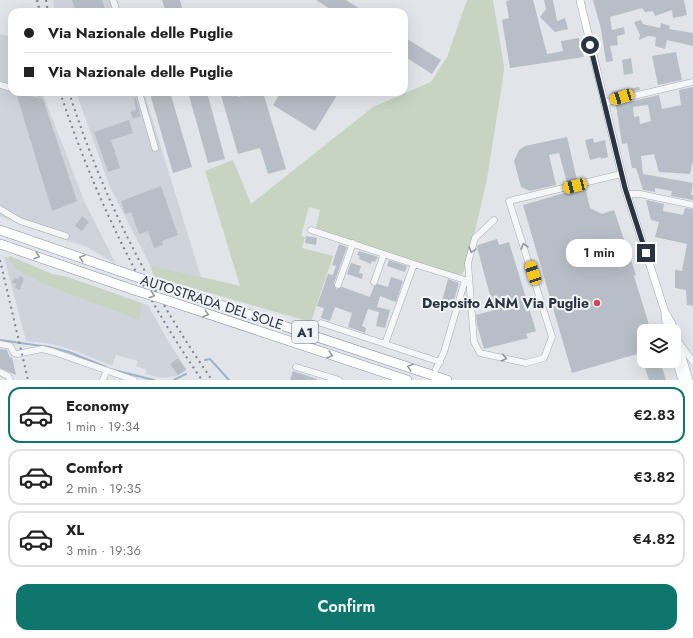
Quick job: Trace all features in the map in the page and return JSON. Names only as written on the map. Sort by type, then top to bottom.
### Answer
[{"type":"highway","name":"AUTOSTRADA DEL SOLE","points":[[0,230],[163,286],[447,380]]},
{"type":"highway","name":"AUTOSTRADA DEL SOLE","points":[[0,244],[407,380]]},
{"type":"main road","points":[[580,0],[621,174],[665,312],[666,324]]},
{"type":"main road","points":[[665,312],[672,324]]},
{"type":"main road","points":[[681,356],[687,377]]},
{"type":"main road","points":[[681,366],[687,377]]},
{"type":"street","points":[[604,103],[693,82]]},
{"type":"street","points":[[141,96],[155,148]]},
{"type":"street","points":[[494,220],[475,238],[468,263],[474,342],[480,353],[526,363],[544,358],[552,337],[509,201],[621,174]]},
{"type":"street","points":[[627,194],[640,194],[693,205]]},
{"type":"street","points":[[0,209],[20,221],[66,236]]},
{"type":"street","points":[[311,230],[465,280],[444,352],[436,370]]},
{"type":"street","points":[[338,285],[353,243]]},
{"type":"street","points":[[374,282],[384,254]]},
{"type":"street","points":[[385,344],[414,264]]},
{"type":"street","points":[[320,323],[440,362]]},
{"type":"street","points":[[0,344],[10,346],[14,353],[17,354],[42,349],[54,352],[106,372],[134,380]]},
{"type":"street","points":[[681,346],[693,362]]},
{"type":"street","points":[[296,367],[339,380]]},
{"type":"street","points":[[0,372],[8,376],[10,380]]},
{"type":"street","points":[[103,380],[106,372]]},
{"type":"shaded area","points":[[53,0],[117,0],[120,8],[54,8]]},
{"type":"shaded area","points":[[0,34],[8,36],[8,96],[44,96],[85,203],[116,264],[87,247],[38,231],[0,216]]},
{"type":"shaded area","points":[[77,96],[145,96],[201,277],[150,265],[110,187]]},
{"type":"shaded area","points":[[4,257],[8,257],[16,270],[45,285],[138,319],[142,303],[148,305],[168,341],[187,370],[177,376],[161,378],[145,374],[147,370],[136,366],[138,361],[116,355],[112,366],[76,351],[52,344],[26,341]]},
{"type":"green space","points":[[467,0],[493,0],[504,66],[503,78],[487,179],[467,266],[462,274],[456,276],[316,228],[320,210],[309,207],[301,236],[305,237],[302,248],[333,256],[311,322],[154,277],[150,265],[240,286],[205,171],[233,160],[251,204],[373,107],[399,96],[408,96],[408,92],[431,82],[447,57]]},
{"type":"green space","points":[[10,256],[52,274],[68,277],[142,303],[139,320],[45,285],[16,270],[8,258]]},
{"type":"building","points":[[72,0],[102,0],[105,8],[75,8]]},
{"type":"building","points":[[162,0],[180,0],[182,8],[165,8]]},
{"type":"building","points":[[316,0],[346,0],[359,8],[329,8]]},
{"type":"building","points":[[533,0],[547,54],[563,51],[561,41],[579,38],[584,57],[510,68],[502,20],[509,18],[506,1]]},
{"type":"building","points":[[544,0],[553,0],[557,21],[565,18],[568,29],[555,32],[540,17],[546,9]]},
{"type":"building","points":[[593,0],[684,0],[687,15],[673,18],[672,10],[655,16],[653,11],[645,12],[642,8],[610,17],[612,30],[624,27],[625,34],[617,36],[618,45],[610,46],[613,61],[606,62],[601,29]]},
{"type":"building","points":[[641,20],[643,24],[660,28],[661,23],[670,26],[669,29],[693,33],[693,46],[667,40],[665,49],[655,46],[656,37],[648,36],[639,40],[640,35],[634,22]]},
{"type":"building","points":[[408,39],[441,60],[432,74],[408,59]]},
{"type":"building","points":[[676,52],[682,80],[658,85],[652,56]]},
{"type":"building","points":[[631,58],[633,73],[624,75],[622,60]]},
{"type":"building","points":[[639,87],[640,90],[613,96],[612,92]]},
{"type":"building","points":[[693,87],[693,160],[690,174],[659,172],[654,154],[641,156],[643,174],[693,183],[691,195],[693,195],[693,200],[671,196],[672,191],[655,188],[655,192],[643,190],[636,168],[632,168],[627,143],[622,144],[616,105],[659,95],[662,109],[681,105],[679,90]],"holes":[[[648,105],[651,121],[640,124],[639,116],[634,117],[633,107]]]},
{"type":"building","points":[[17,96],[30,96],[43,99],[77,201],[52,211]]},
{"type":"building","points":[[151,96],[171,96],[192,167],[173,173]]},
{"type":"building","points":[[189,96],[208,96],[225,159],[208,163]]},
{"type":"building","points":[[221,96],[264,96],[286,169],[268,174],[260,148],[238,154]]},
{"type":"building","points":[[279,96],[337,96],[315,131],[273,105]]},
{"type":"building","points":[[134,98],[136,98],[141,116],[133,119],[130,112],[136,110]]},
{"type":"building","points":[[129,120],[133,133],[111,140],[120,168],[108,172],[94,132]]},
{"type":"building","points":[[567,137],[577,180],[567,183],[559,153],[549,155],[556,185],[530,191],[521,187],[514,161],[519,150],[525,146]]},
{"type":"building","points":[[593,138],[594,143],[605,140],[608,157],[590,160],[585,140]]},
{"type":"building","points":[[161,186],[178,235],[162,241],[163,245],[154,248],[148,231],[139,234],[131,212],[125,214],[121,201]]},
{"type":"building","name":"Deposito ANM Via Puglie","points":[[585,187],[590,208],[602,214],[614,210],[636,275],[634,276],[649,324],[637,324],[637,354],[572,373],[523,205]]},
{"type":"building","points":[[646,200],[664,204],[663,211],[683,215],[685,208],[693,209],[693,306],[687,305],[686,290],[675,288],[675,270],[682,271],[687,244],[655,237],[659,222],[651,220]]},
{"type":"building","points":[[82,216],[89,222],[82,231],[75,226]]},
{"type":"building","points":[[306,236],[317,238],[316,245],[305,243]]},
{"type":"building","points":[[497,239],[499,245],[509,242],[536,331],[526,334],[528,338],[484,349],[477,325],[476,315],[494,310],[477,247],[478,245]]},
{"type":"building","points":[[339,244],[347,247],[334,283],[336,289],[342,287],[370,297],[374,286],[378,284],[388,287],[391,277],[403,281],[396,302],[380,296],[377,307],[390,310],[385,328],[376,326],[379,312],[368,309],[362,326],[366,328],[365,333],[348,327],[352,313],[335,307],[330,321],[321,318],[324,308],[317,306],[328,274],[333,275],[336,266],[332,265]]},
{"type":"building","points":[[359,251],[378,257],[375,262],[372,261],[371,264],[359,259],[360,256],[357,255]]},
{"type":"building","points":[[389,260],[407,266],[405,272],[387,266]]},
{"type":"building","points":[[351,263],[361,266],[359,273],[363,274],[362,279],[347,274]]},
{"type":"building","points":[[20,276],[24,278],[20,290],[15,288],[16,284],[12,282],[14,278],[18,279]]},
{"type":"building","points":[[448,279],[459,283],[453,304],[442,301]]},
{"type":"building","points":[[0,349],[7,350],[10,358],[12,357],[16,375],[0,368]]},
{"type":"building","points":[[178,358],[186,370],[178,375],[170,364]]},
{"type":"building","points":[[645,368],[662,368],[666,380],[649,380]]},
{"type":"building","points":[[293,371],[317,379],[317,380],[290,380]]},
{"type":"waterway","points":[[0,340],[49,347],[69,352],[106,367]]},
{"type":"waterway","points":[[205,360],[210,359],[229,380]]},
{"type":"waterway","points":[[110,369],[154,380]]},
{"type":"waterway","points":[[174,380],[186,374]]},
{"type":"railway","points":[[37,0],[39,8]]},
{"type":"railway","points":[[46,0],[47,8]]},
{"type":"railway","points":[[61,96],[88,168],[120,241],[158,312],[202,380]]},
{"type":"railway","points":[[70,96],[82,131],[112,205],[130,242],[168,312],[212,380]]},
{"type":"railway","points":[[0,260],[28,380]]},
{"type":"place","name":"Deposito ANM Via Puglie","points":[[597,303]]},
{"type":"route","points":[[590,45],[625,188],[646,253]]}]
